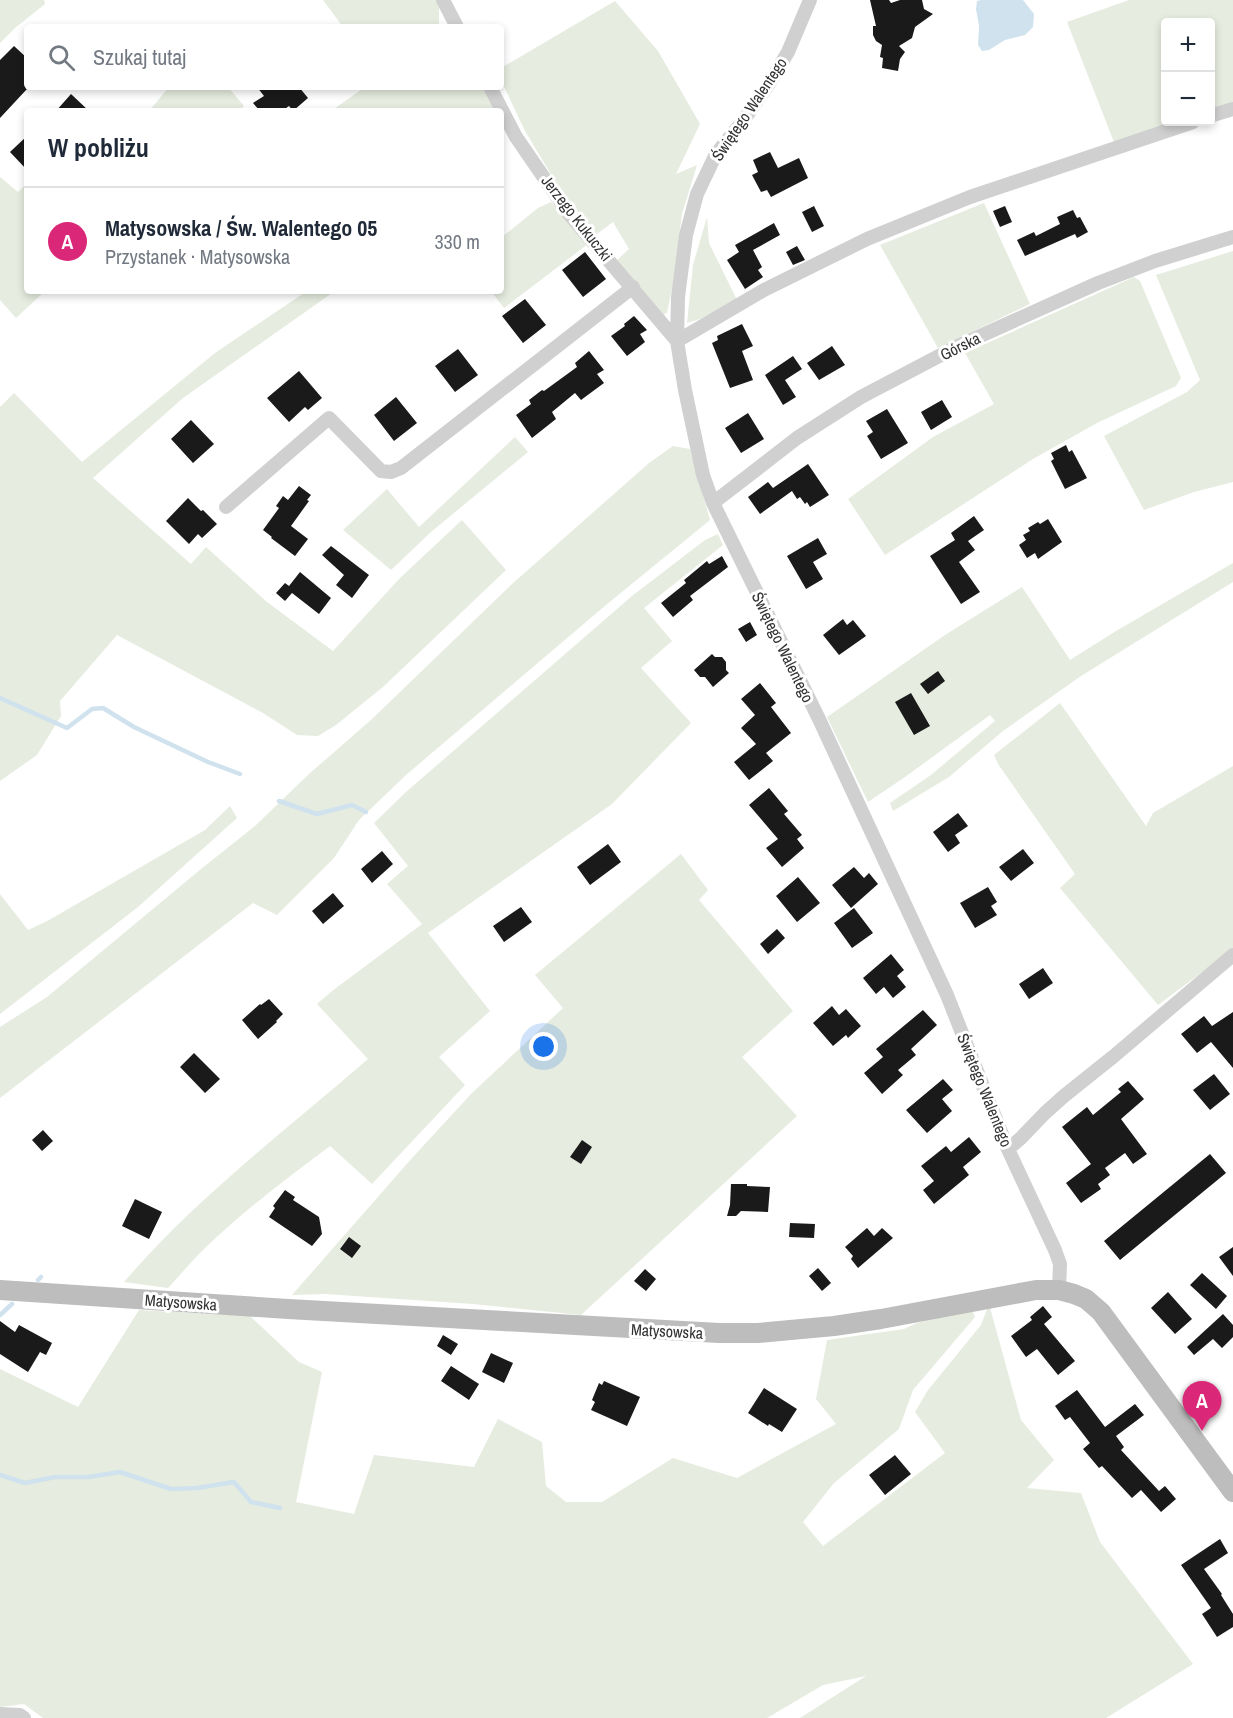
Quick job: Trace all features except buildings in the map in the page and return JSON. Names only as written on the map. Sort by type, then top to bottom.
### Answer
[{"type":"street","points":[[443,0],[456,24]]},
{"type":"street","name":"Świętego Walentego","points":[[810,0],[788,52],[743,121],[716,154],[697,194],[686,235],[678,297],[677,341],[685,390],[703,475],[713,503],[819,720],[947,995],[1007,1147],[1060,1264],[1059,1290]]},
{"type":"street","name":"Jerzego Kukuczki","points":[[491,90],[500,108]]},
{"type":"street","points":[[1215,114],[1233,109]]},
{"type":"street","name":"Jerzego Kukuczki","points":[[504,115],[516,138],[569,214],[677,341]]},
{"type":"street","points":[[677,341],[764,290],[877,235],[962,201],[1181,126]]},
{"type":"street","name":"Górska","points":[[713,503],[797,438],[861,397],[958,346],[1098,283],[1155,261],[1233,237]]},
{"type":"street","points":[[226,507],[329,418],[381,471],[391,472],[401,468],[633,288]]},
{"type":"street","points":[[1007,1147],[1021,1138],[1064,1096],[1233,956]]},
{"type":"street","name":"Matysowska","points":[[0,1290],[719,1333],[758,1333],[834,1326],[1022,1292],[1059,1290],[1086,1299],[1101,1312],[1233,1492]]},
{"type":"street","points":[[0,1714],[20,1715],[24,1718]]},
{"type":"shaded area","points":[[0,0],[44,0],[45,4],[0,43]]},
{"type":"shaded area","points":[[323,0],[436,0],[439,7],[439,24],[341,24]]},
{"type":"shaded area","points":[[1129,0],[1233,0],[1233,107],[1215,112],[1215,18],[1161,18],[1161,126],[1169,126],[1114,142],[1067,22]]},
{"type":"shaded area","points":[[615,1],[658,51],[700,124],[676,174],[697,165],[682,214],[667,313],[662,315],[617,260],[629,249],[613,222],[597,234],[564,196],[525,131],[504,86],[504,66]]},
{"type":"shaded area","points":[[166,90],[231,90],[244,106],[242,108],[152,108]]},
{"type":"shaded area","points":[[361,90],[484,90],[493,108],[335,108]]},
{"type":"shaded area","points":[[0,177],[18,192],[24,186],[24,294],[42,294],[16,318],[0,300]]},
{"type":"shaded area","points":[[551,202],[588,244],[504,308],[493,294],[504,294],[504,235],[538,208]]},
{"type":"shaded area","points":[[984,203],[1030,304],[938,348],[880,245]]},
{"type":"shaded area","points":[[707,217],[709,243],[737,300],[687,323],[693,265]]},
{"type":"shaded area","points":[[1233,251],[1233,482],[1194,492],[1144,510],[1104,436],[1187,392],[1200,380],[1156,275]]},
{"type":"shaded area","points":[[1134,277],[1140,281],[1181,378],[1176,386],[1097,423],[1033,459],[885,555],[848,499],[933,437],[994,404],[965,353]]},
{"type":"shaded area","points":[[303,294],[331,294],[183,398],[93,478],[191,564],[206,547],[267,602],[333,651],[400,578],[462,520],[506,570],[383,687],[336,725],[318,736],[297,735],[263,713],[117,635],[60,701],[61,716],[37,755],[0,781],[0,407],[14,393],[82,462],[215,353]]},
{"type":"shaded area","points":[[515,437],[528,452],[431,532],[391,570],[343,530],[387,489],[419,527]]},
{"type":"shaded area","points":[[673,446],[690,449],[710,520],[406,775],[359,820],[334,858],[277,915],[253,903],[0,1098],[0,1027],[47,997],[255,826],[309,774],[372,719],[512,584],[649,463]]},
{"type":"shaded area","points":[[718,534],[723,545],[644,608],[672,641],[641,668],[691,723],[612,804],[428,933],[490,1011],[439,1057],[465,1085],[372,1184],[330,1146],[233,1222],[168,1288],[124,1282],[152,1251],[211,1194],[368,1059],[317,1004],[422,924],[387,884],[408,866],[374,823],[406,792],[632,596],[705,540]]},
{"type":"shaded area","points":[[1233,563],[1233,582],[1081,676],[1003,731],[949,777],[893,811],[890,803],[931,775],[995,721],[990,715],[868,802],[827,717],[945,635],[1022,587],[1070,660]]},
{"type":"shaded area","points":[[1060,703],[1146,826],[1153,813],[1233,766],[1233,949],[1158,1005],[1060,888],[1075,874],[994,755]]},
{"type":"shaded area","points":[[230,806],[237,818],[138,907],[0,1014],[0,894],[28,930],[205,830]]},
{"type":"shaded area","points":[[681,854],[708,890],[699,900],[793,1011],[742,1057],[797,1116],[581,1315],[473,1304],[325,1294],[292,1295],[472,1093],[563,1008],[535,975]]},
{"type":"shaded area","points":[[989,1304],[1021,1420],[1054,1460],[1027,1488],[1081,1493],[1100,1542],[1193,1664],[1106,1718],[800,1718],[866,1676],[823,1685],[767,1718],[43,1718],[24,1704],[0,1707],[0,1369],[78,1407],[139,1310],[250,1316],[299,1362],[322,1372],[296,1502],[354,1514],[374,1455],[474,1467],[498,1419],[542,1442],[546,1486],[566,1502],[602,1502],[673,1458],[737,1478],[836,1424],[816,1399],[827,1340],[904,1329],[917,1323],[972,1309],[975,1317],[913,1390],[899,1429],[834,1483],[803,1522],[823,1546],[945,1453],[915,1412],[928,1390],[981,1325]]},
{"type":"water","points":[[1023,0],[1034,14],[1033,27],[1025,35],[1005,40],[989,50],[982,51],[978,45],[979,26],[976,9],[977,1]]},
{"type":"waterway","points":[[0,698],[67,728],[92,709],[103,708],[134,727],[208,762],[240,774]]},
{"type":"waterway","points":[[279,801],[317,814],[352,805],[366,812]]},
{"type":"waterway","points":[[38,1280],[41,1277]]},
{"type":"waterway","points":[[0,1315],[12,1304]]},
{"type":"waterway","points":[[0,1475],[25,1483],[55,1477],[88,1477],[120,1472],[171,1489],[197,1488],[234,1482],[251,1502],[280,1508]]},
{"type":"place","name":"Matysowska / Św. Walentego 05","points":[[1202,1431]]}]
